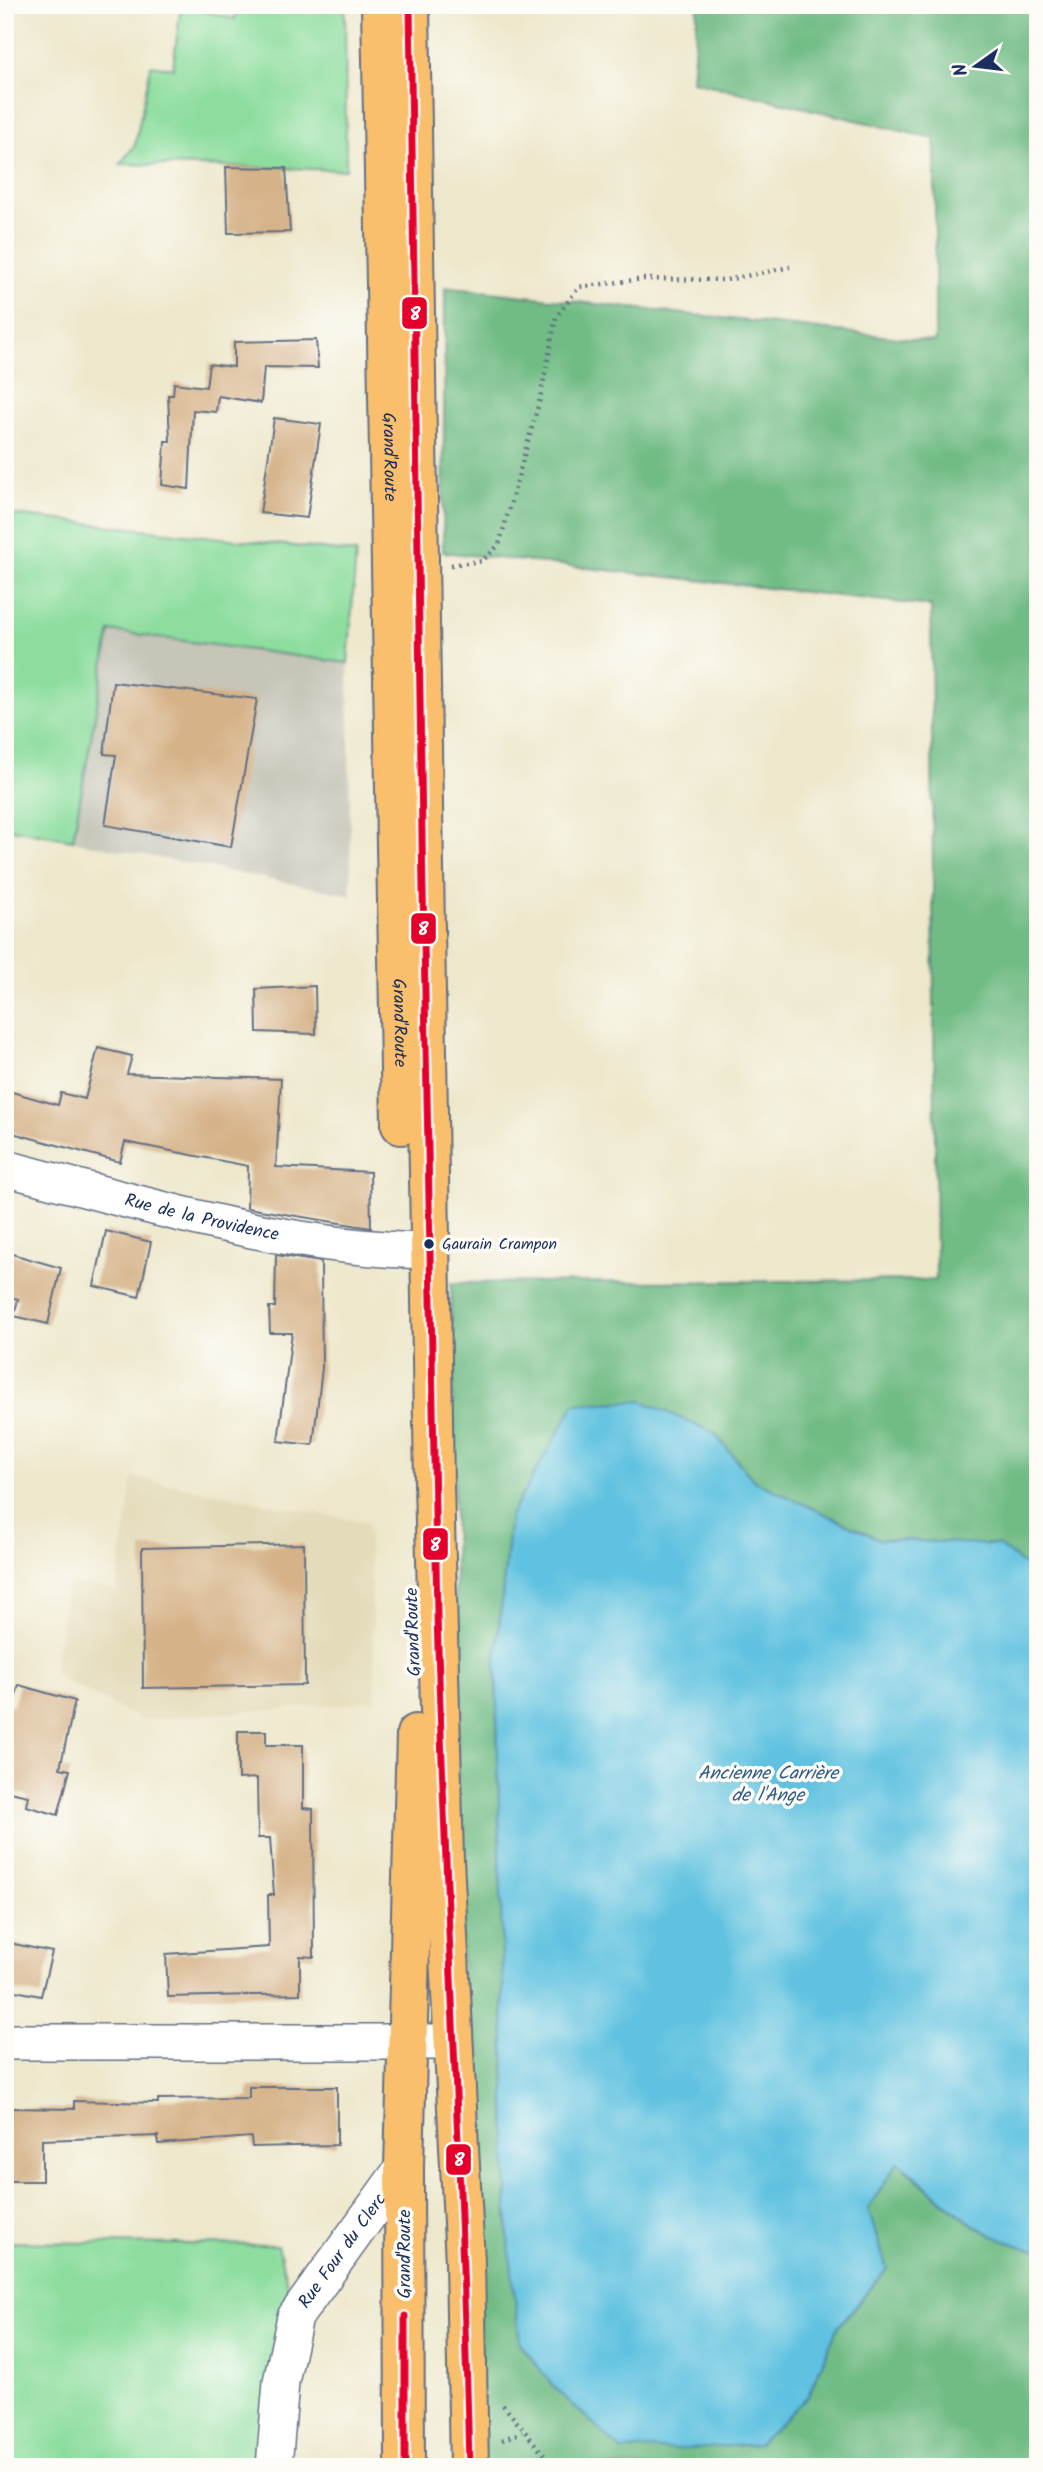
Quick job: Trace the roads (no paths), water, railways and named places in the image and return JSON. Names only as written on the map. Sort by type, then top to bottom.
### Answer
[{"type":"main road","name":"Grand'Route","points":[[381,5],[416,1251],[465,2262],[469,2467]]},
{"type":"main road","name":"Grand'Route","points":[[405,2467],[404,2166],[416,1725],[419,565],[410,5]]},
{"type":"street","name":"Rue de la Providence","points":[[5,1168],[220,1224],[362,1248],[416,1251]]},
{"type":"street","points":[[5,2042],[453,2042]]},
{"type":"street","name":"Rue Four du Clerc","points":[[274,2467],[281,2382],[295,2317],[404,2166]]},
{"type":"water","name":"Ancienne Carrière de l'Ange","points":[[642,1401],[714,1433],[754,1481],[879,1539],[998,1545],[1038,1576],[1038,2250],[1015,2245],[978,2227],[898,2162],[868,2209],[887,2269],[837,2328],[808,2396],[759,2444],[693,2449],[621,2450],[552,2385],[520,2343],[508,2235],[496,1659],[510,1516],[575,1404]]},
{"type":"place","name":"Gaurain Crampon","points":[[429,1244]]}]
